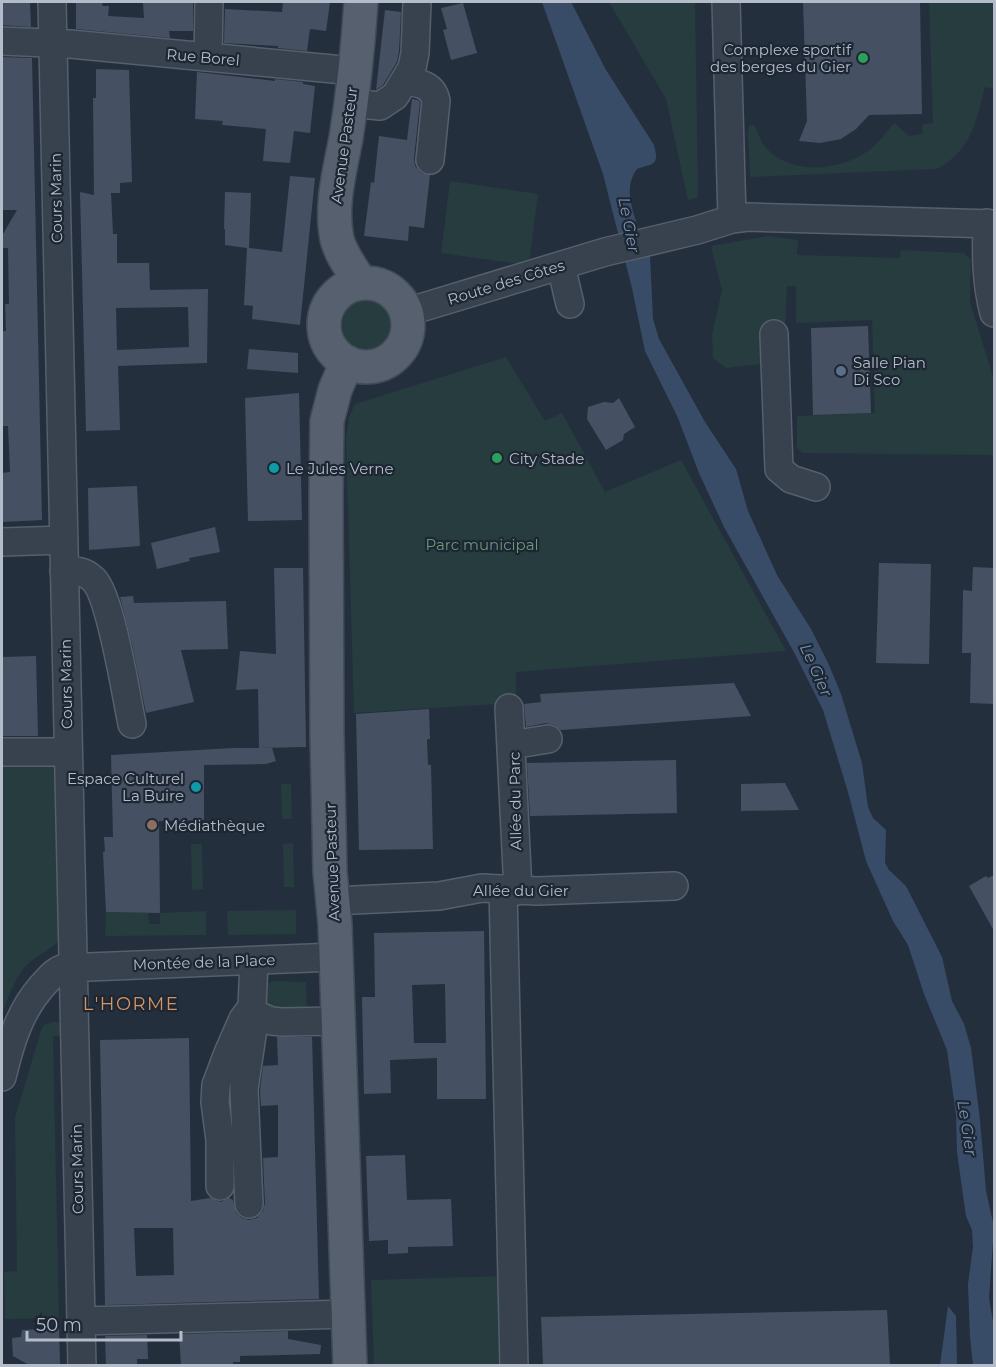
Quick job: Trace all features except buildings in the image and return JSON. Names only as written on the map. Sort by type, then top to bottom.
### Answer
[{"type":"main road","name":"Avenue Pasteur","points":[[361,2],[335,215],[337,238],[341,250],[361,283]]},
{"type":"main road","points":[[361,283],[374,283],[386,288],[396,295],[407,312],[408,331],[404,344],[384,363],[371,367],[347,362],[335,353],[328,342],[325,316],[330,304],[348,287],[361,283]]},
{"type":"main road","name":"Avenue Pasteur","points":[[347,362],[334,390],[327,421],[326,495],[330,872],[338,1021],[350,1365]]},
{"type":"street","name":"Cours Marin","points":[[52,2],[82,1365]]},
{"type":"street","points":[[208,57],[209,2]]},
{"type":"street","points":[[417,2],[415,53],[412,68],[405,81],[422,84],[435,94],[430,160]]},
{"type":"street","points":[[726,2],[732,219]]},
{"type":"street","name":"Rue Borel","points":[[2,41],[32,41],[276,64],[352,87],[380,106],[395,96],[405,81]]},
{"type":"street","name":"Route des Côtes","points":[[407,312],[605,252],[732,219],[748,217],[991,224]]},
{"type":"street","points":[[991,224],[986,248],[989,292],[994,314]]},
{"type":"street","points":[[561,266],[570,303]]},
{"type":"street","points":[[774,334],[779,469],[791,479],[816,487]]},
{"type":"street","points":[[2,542],[64,540]]},
{"type":"street","points":[[64,571],[78,570],[94,580],[100,588],[114,636],[132,724]]},
{"type":"street","points":[[509,708],[511,746]]},
{"type":"street","name":"Allée du Parc","points":[[514,1365],[511,746],[548,739]]},
{"type":"street","points":[[2,752],[67,752]]},
{"type":"street","name":"Allée du Gier","points":[[333,901],[439,896],[482,888],[510,890],[674,886]]},
{"type":"street","name":"Montée de la Place","points":[[72,967],[335,957]]},
{"type":"street","points":[[249,1204],[244,1089],[253,1010],[254,961]]},
{"type":"street","points":[[2,1077],[12,1039],[33,996],[58,970],[72,967]]},
{"type":"street","points":[[253,1010],[271,1021],[338,1021]]},
{"type":"street","points":[[220,1185],[216,1085],[243,1019],[253,1010]]},
{"type":"street","points":[[81,1321],[349,1314]]},
{"type":"green space","points":[[609,2],[695,2],[698,197],[688,200],[666,99]]},
{"type":"green space","points":[[929,2],[994,2],[994,89],[985,87],[975,124],[965,145],[957,154],[936,169],[750,177],[748,132],[749,126],[753,124],[766,148],[777,157],[804,167],[834,166],[861,155],[876,144],[894,123],[909,136],[922,134],[923,124],[933,123]]},
{"type":"green space","points":[[450,181],[538,194],[529,263],[518,264],[441,253]]},
{"type":"green space","points":[[768,236],[798,240],[797,255],[900,258],[901,250],[964,253],[971,260],[970,302],[994,380],[994,455],[802,453],[797,448],[797,416],[875,413],[872,320],[796,323],[796,286],[787,286],[785,328],[769,363],[726,368],[713,358],[712,335],[722,290],[711,246]]},
{"type":"green space","points":[[364,298],[374,298],[384,302],[392,310],[396,325],[392,340],[384,348],[374,352],[364,352],[354,348],[346,340],[342,330],[342,320],[346,310],[354,302]]},
{"type":"green space","name":"Parc municipal","points":[[506,357],[545,421],[562,413],[605,492],[681,460],[786,651],[516,672],[516,703],[354,713],[346,438],[349,417],[355,404]]},
{"type":"green space","points":[[55,761],[62,934],[56,944],[30,962],[22,971],[2,1014],[2,763]]},
{"type":"green space","points":[[281,784],[291,784],[292,819],[282,819]]},
{"type":"green space","points":[[293,843],[294,887],[284,887],[283,844]]},
{"type":"green space","points":[[191,844],[202,844],[203,889],[192,890]]},
{"type":"green space","points":[[296,910],[296,934],[228,935],[227,911]]},
{"type":"green space","points":[[206,911],[206,935],[105,936],[106,912],[148,913],[149,924],[160,924],[160,913]]},
{"type":"green space","points":[[274,981],[306,982],[307,1015],[267,1013],[262,989],[265,984]]},
{"type":"green space","points":[[53,1022],[69,1022],[70,1035],[53,1036],[59,1318],[5,1319],[4,1272],[17,1271],[15,1118],[41,1030],[44,1025]]},
{"type":"green space","points":[[503,1276],[504,1365],[374,1365],[371,1280]]},
{"type":"water","name":"Le Gier","points":[[542,2],[571,2],[606,70],[654,145],[655,161],[651,165],[637,169],[630,185],[632,209],[640,234],[631,236],[635,260],[650,256],[653,319],[659,339],[705,422],[736,469],[748,511],[777,575],[811,629],[829,665],[841,694],[862,763],[868,807],[873,818],[886,830],[885,863],[906,886],[942,957],[952,1001],[964,1024],[971,1048],[986,1191],[994,1227],[989,1298],[993,1322],[994,1365],[973,1365],[968,1284],[973,1247],[972,1230],[966,1216],[957,1152],[956,1115],[947,1050],[924,994],[908,945],[893,921],[866,861],[823,710],[795,654],[724,527],[699,473],[678,418],[645,351],[632,288],[603,174]]},
{"type":"water","points":[[948,1306],[956,1316],[957,1365],[940,1365]]},
{"type":"place","name":"Complexe sportif des berges du Gier","points":[[863,58]]},
{"type":"place","name":"Salle Pian Di Sco","points":[[841,371]]},
{"type":"place","name":"City Stade","points":[[497,458]]},
{"type":"place","name":"Le Jules Verne","points":[[274,468]]},
{"type":"place","name":"Espace Culturel La Buire","points":[[196,787]]},
{"type":"place","name":"Médiathèque","points":[[152,825]]},
{"type":"district","name":"L'HORME","points":[[131,1004]]}]
